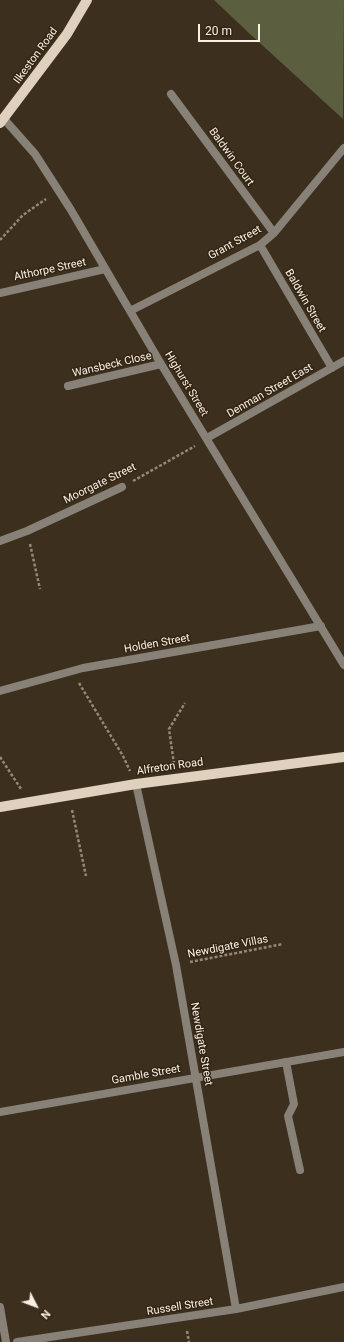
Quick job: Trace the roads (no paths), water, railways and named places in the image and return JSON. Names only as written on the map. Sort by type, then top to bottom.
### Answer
[{"type":"main road","name":"Ilkeston Road","points":[[2,121],[67,34],[87,0]]},
{"type":"main road","name":"Alfreton Road","points":[[0,807],[176,778],[344,757]]},
{"type":"street","name":"Baldwin Court","points":[[171,94],[274,233]]},
{"type":"street","name":"Highurst Street","points":[[2,121],[35,154],[58,190],[161,364],[344,665]]},
{"type":"street","name":"Grant Street","points":[[130,310],[260,244],[274,233],[343,152]]},
{"type":"street","name":"Baldwin Street","points":[[260,244],[332,368]]},
{"type":"street","name":"Althorpe Street","points":[[0,293],[105,269]]},
{"type":"street","name":"Denman Street East","points":[[207,438],[344,361]]},
{"type":"street","name":"Wansbeck Close","points":[[68,386],[161,364]]},
{"type":"street","name":"Moorgate Street","points":[[0,541],[27,531],[122,487]]},
{"type":"street","name":"Holden Street","points":[[0,691],[72,671],[320,626]]},
{"type":"street","name":"Newdigate Street","points":[[136,784],[176,965],[236,1309]]},
{"type":"street","name":"Gamble Street","points":[[0,1112],[344,1052]]},
{"type":"street","points":[[286,1062],[294,1104],[288,1116],[300,1170]]},
{"type":"street","name":"Russell Street","points":[[17,1342],[236,1309],[344,1287]]},
{"type":"street","points":[[0,1307],[6,1342]]}]
